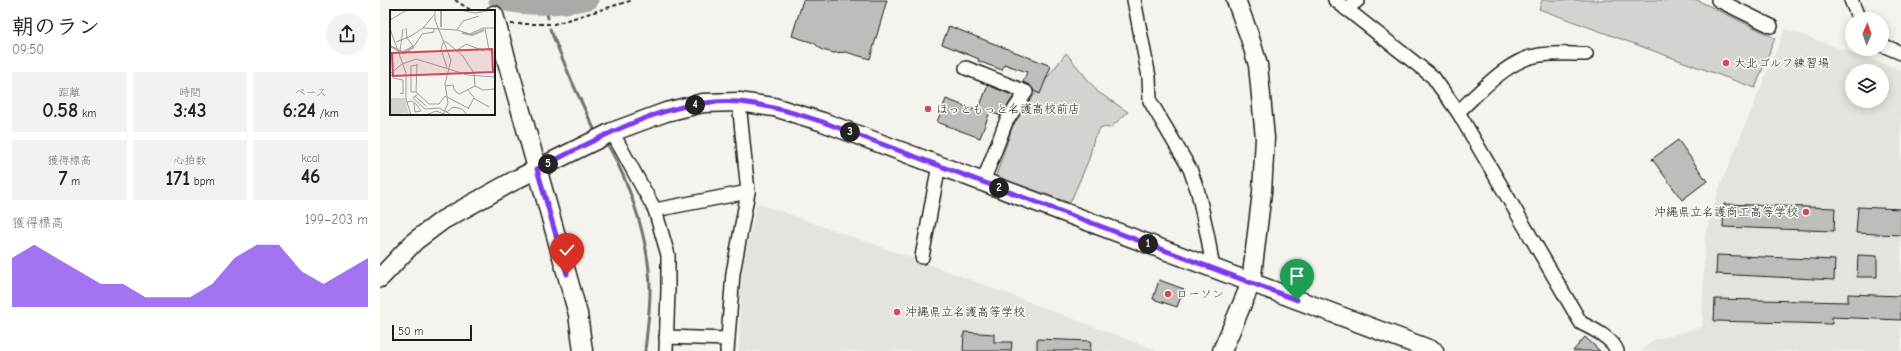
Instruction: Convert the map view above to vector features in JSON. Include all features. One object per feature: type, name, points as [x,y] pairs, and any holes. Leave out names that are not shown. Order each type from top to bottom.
[{"type":"street","points":[[490,0],[493,10]]},
{"type":"street","points":[[1134,0],[1149,77],[1150,101],[1190,169],[1200,199],[1213,269]]},
{"type":"street","points":[[1222,351],[1251,283],[1262,192],[1265,138],[1258,65],[1236,0]]},
{"type":"street","points":[[1335,0],[1434,77],[1458,112],[1581,323],[1598,332],[1616,347],[1617,351]]},
{"type":"street","points":[[1346,9],[1358,0]]},
{"type":"street","points":[[1718,0],[1772,26]]},
{"type":"street","points":[[1851,0],[1856,12]]},
{"type":"street","points":[[495,17],[578,314],[583,351]]},
{"type":"street","points":[[1889,47],[1901,53]]},
{"type":"street","points":[[1458,112],[1492,81],[1519,62],[1540,55],[1586,54]]},
{"type":"street","points":[[966,68],[1026,92],[1006,122],[983,182]]},
{"type":"street","points":[[380,278],[415,241],[443,220],[537,169],[612,132],[666,112],[703,103],[739,102],[774,107],[823,122],[1434,351]]},
{"type":"street","points":[[666,337],[727,345],[733,274],[748,192],[739,102]]},
{"type":"street","points":[[612,132],[655,210],[668,255],[666,351]]},
{"type":"street","points":[[922,257],[939,165]]},
{"type":"street","points":[[655,210],[748,192]]},
{"type":"path","points":[[456,0],[471,10]]},
{"type":"path","points":[[495,17],[554,24],[633,0]]},
{"type":"shaded area","name":"大北ゴルフ練習場","points":[[1542,0],[1697,0],[1775,38],[1755,88],[1539,9]]},
{"type":"shaded area","name":"沖縄県立名護商工高等学校","points":[[1785,29],[1845,50],[1845,56],[1861,56],[1884,64],[1845,64],[1845,108],[1889,108],[1889,66],[1901,70],[1901,351],[1641,351],[1654,340],[1702,327],[1705,236],[1719,189]]},
{"type":"shaded area","points":[[1066,53],[1098,92],[1128,112],[1110,128],[1101,127],[1094,138],[1089,159],[1070,203],[996,176],[1014,122]]},
{"type":"shaded area","name":"沖縄県立名護高等学校","points":[[757,203],[926,263],[1158,351],[739,351],[741,273]]},
{"type":"building","points":[[803,0],[887,0],[870,59],[846,52],[834,53],[822,50],[814,43],[792,36]]},
{"type":"building","points":[[949,26],[1051,66],[1040,94],[1023,82],[1027,72],[1004,64],[1002,70],[978,61],[979,59],[942,44]]},
{"type":"building","points":[[988,85],[1014,96],[1001,116],[990,112],[980,138],[937,122],[946,99],[978,111]]},
{"type":"building","points":[[1678,140],[1707,181],[1682,200],[1652,159]]},
{"type":"building","points":[[1724,204],[1835,208],[1834,231],[1723,227]]},
{"type":"building","points":[[1858,207],[1901,209],[1901,235],[1856,233]]},
{"type":"building","points":[[1717,255],[1835,260],[1834,280],[1716,274]]},
{"type":"building","points":[[1858,255],[1877,256],[1877,277],[1857,277]]},
{"type":"building","name":"ローソン","points":[[1159,280],[1184,289],[1177,307],[1153,299]]},
{"type":"building","points":[[1848,294],[1901,296],[1901,320],[1832,317],[1832,324],[1714,321],[1715,299],[1848,302]]},
{"type":"building","points":[[964,332],[994,334],[994,342],[1012,342],[1011,351],[963,351]]},
{"type":"building","points":[[1585,337],[1600,351],[1573,351]]},
{"type":"building","points":[[1037,339],[1091,341],[1090,351],[1037,351]]},
{"type":"waterway","points":[[498,0],[509,3],[531,5],[567,4],[589,0]]},
{"type":"waterway","points":[[545,5],[548,18]]},
{"type":"waterway","points":[[550,29],[594,129]]},
{"type":"waterway","points":[[607,143],[631,195],[647,253],[650,290],[645,351]]},
{"type":"place","name":"大北ゴルフ練習場","points":[[1726,63]]},
{"type":"place","name":"ほっともっと名護高校前店","points":[[928,109]]},
{"type":"place","name":"沖縄県立名護商工高等学校","points":[[1806,212]]},
{"type":"place","name":"ローソン","points":[[1168,294]]},
{"type":"place","name":"沖縄県立名護高等学校","points":[[897,312]]},
{"type":"route","points":[[567,274],[537,169],[612,132],[666,112],[703,103],[739,102],[774,107],[823,122],[1297,300]]}]
